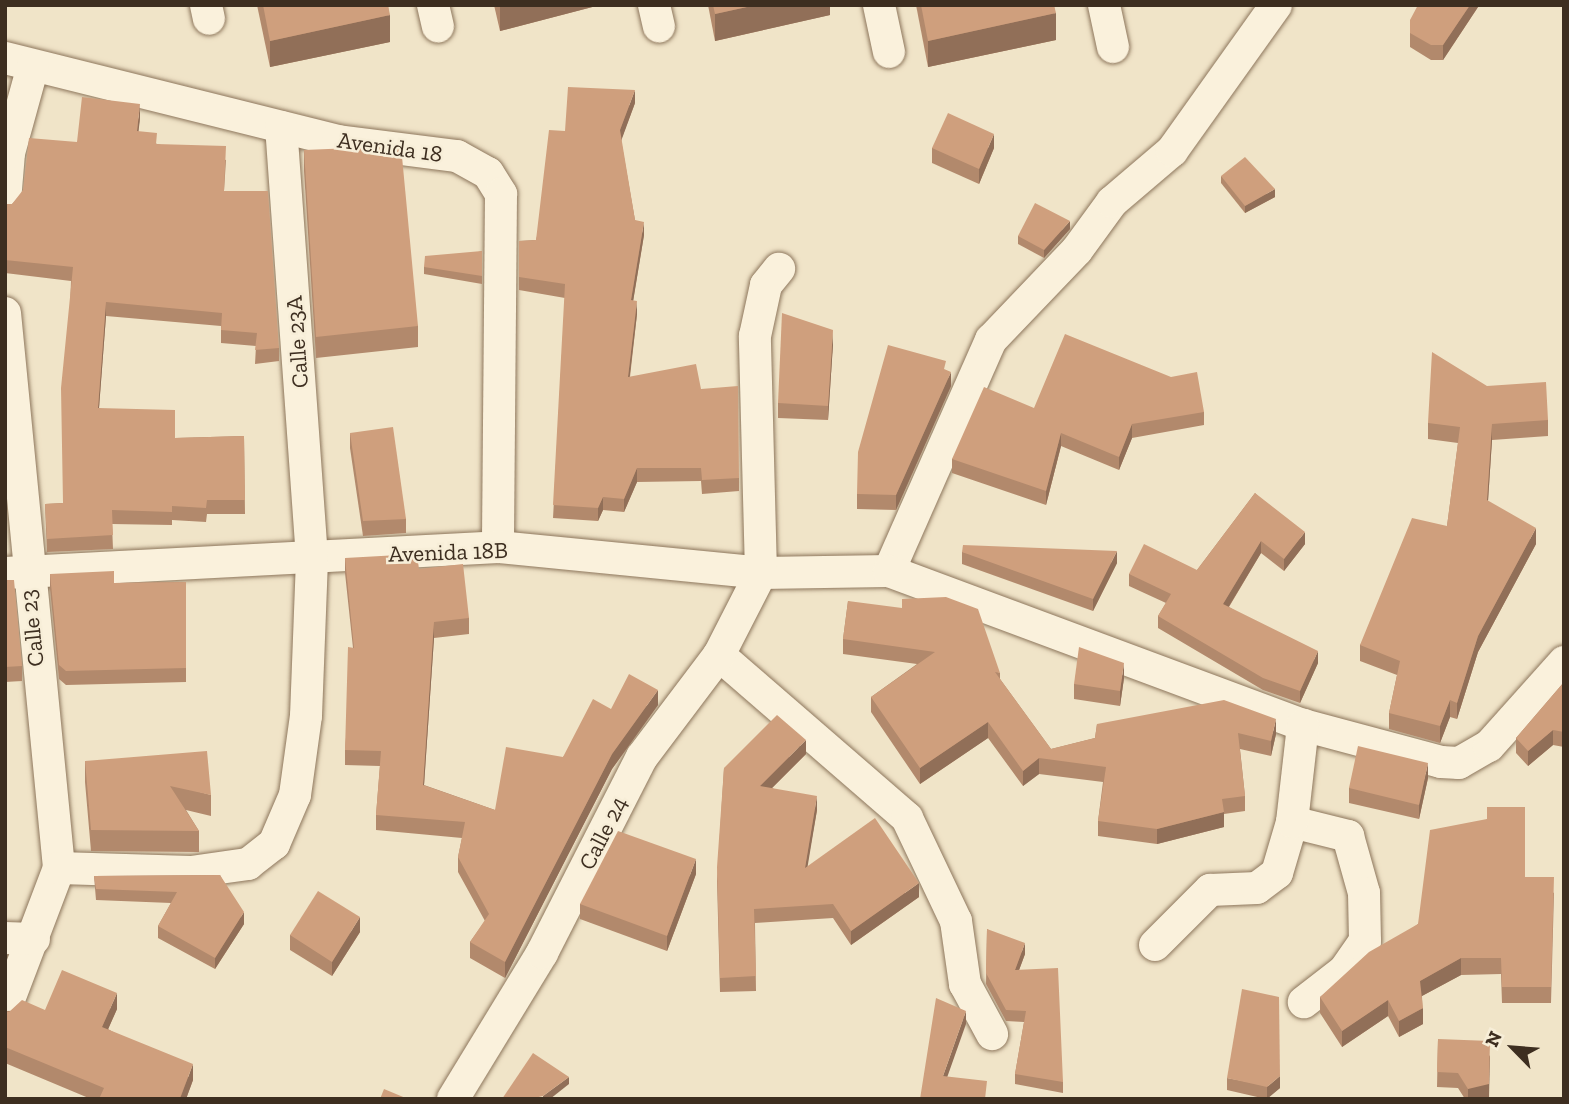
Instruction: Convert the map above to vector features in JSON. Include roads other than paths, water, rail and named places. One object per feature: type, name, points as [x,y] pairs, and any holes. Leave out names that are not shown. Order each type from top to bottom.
[{"type":"street","points":[[879,5],[889,52]]},
{"type":"street","points":[[1104,5],[1113,47]]},
{"type":"street","points":[[1276,5],[1172,151],[1112,202],[1077,250],[991,340],[889,571],[1303,725],[1381,750],[1459,763],[1489,746],[1564,662]]},
{"type":"street","points":[[5,201],[19,62]]},
{"type":"street","name":"Avenida 18","points":[[19,62],[281,127],[457,156],[488,173],[500,194],[498,547]]},
{"type":"street","name":"Calle 23A","points":[[281,127],[312,558]]},
{"type":"street","points":[[761,573],[755,336],[766,285],[779,269]]},
{"type":"street","name":"Calle 23","points":[[5,313],[16,573],[59,868],[20,938]]},
{"type":"street","name":"Avenida 18B","points":[[16,573],[498,547],[761,573],[889,571]]},
{"type":"street","points":[[59,868],[191,872],[248,864],[274,844],[295,795],[306,716],[312,558]]},
{"type":"street","name":"Calle 24","points":[[453,1099],[541,953],[642,757],[719,655],[761,573]]},
{"type":"street","points":[[719,655],[907,818],[956,921],[965,984],[992,1034]]},
{"type":"street","points":[[1154,945],[1210,890],[1257,888],[1277,873],[1292,822],[1303,725]]},
{"type":"street","points":[[1292,822],[1348,836],[1364,893],[1365,941],[1344,971],[1304,1002]]},
{"type":"street","points":[[5,1010],[20,938]]}]
